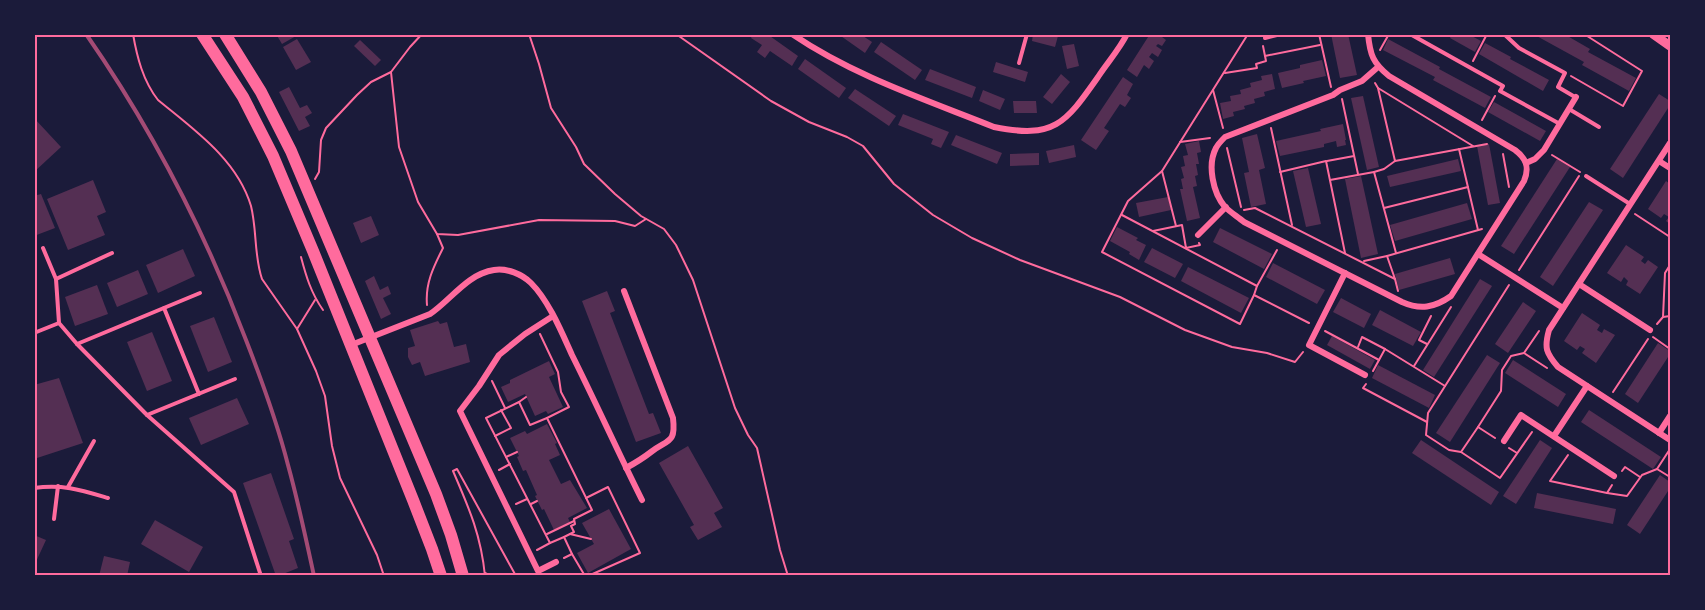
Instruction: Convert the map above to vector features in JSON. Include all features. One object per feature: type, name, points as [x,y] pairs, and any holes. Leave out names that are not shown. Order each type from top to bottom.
[{"type":"main road","points":[[202,34],[243,97],[273,156],[313,251],[441,576]]},
{"type":"main road","points":[[228,36],[278,124],[305,185],[436,494],[463,576]]},
{"type":"street","points":[[792,34],[861,75],[994,127],[1015,131],[1036,130],[1059,124],[1078,106],[1125,37],[1117,34]]},
{"type":"street","points":[[1368,34],[1370,51],[1374,60],[1378,67],[1389,76],[1501,141],[1522,156],[1526,163],[1527,173],[1524,181],[1451,296],[1430,307],[1413,307],[1244,222],[1226,207],[1215,189],[1211,164],[1215,149],[1225,137],[1333,95],[1362,81],[1378,67]]},
{"type":"street","points":[[1653,34],[1671,46]]},
{"type":"street","points":[[1526,163],[1535,159],[1544,150],[1576,97]]},
{"type":"street","points":[[1671,143],[1549,330],[1546,343],[1548,356],[1558,367],[1671,440]]},
{"type":"street","points":[[1659,161],[1671,168]]},
{"type":"street","points":[[1198,235],[1226,207]]},
{"type":"street","points":[[1478,254],[1563,308]]},
{"type":"street","points":[[350,345],[428,315],[473,278],[495,270],[508,270],[531,282],[553,316],[642,500]]},
{"type":"street","points":[[1345,273],[1309,345],[1368,376]]},
{"type":"street","points":[[1579,284],[1650,333]]},
{"type":"street","points":[[624,291],[673,418],[674,427],[668,442],[626,468]]},
{"type":"street","points":[[553,316],[499,355],[460,411],[539,573],[556,562]]},
{"type":"street","points":[[1554,436],[1587,386]]},
{"type":"street","points":[[1503,443],[1521,415],[1616,477]]},
{"type":"street","points":[[1659,433],[1671,416]]},
{"type":"lane","points":[[1019,63],[1027,34]]},
{"type":"lane","points":[[1263,39],[1281,34]]},
{"type":"lane","points":[[1410,34],[1503,86],[1500,91],[1560,124]]},
{"type":"lane","points":[[1504,34],[1519,48],[1565,73],[1558,87],[1576,97]]},
{"type":"lane","points":[[1569,109],[1599,126]]},
{"type":"lane","points":[[1586,176],[1629,207]]},
{"type":"lane","points":[[43,248],[56,279],[59,323],[147,415],[234,492],[260,575]]},
{"type":"lane","points":[[56,279],[112,253]]},
{"type":"lane","points":[[77,344],[200,293]]},
{"type":"lane","points":[[164,308],[199,394]]},
{"type":"lane","points":[[34,333],[59,323]]},
{"type":"lane","points":[[147,415],[235,379]]},
{"type":"lane","points":[[68,487],[94,441]]},
{"type":"lane","points":[[54,519],[58,486]]},
{"type":"lane","points":[[34,488],[68,487],[108,498]]},
{"type":"path","points":[[133,34],[143,74],[153,93],[223,156],[245,192],[251,206],[262,279],[297,329],[316,371],[325,396],[332,446],[340,478],[377,555],[384,576]]},
{"type":"path","points":[[305,185],[318,176],[321,140],[326,128],[371,82],[391,72],[422,34]]},
{"type":"path","points":[[529,34],[551,108],[584,164],[615,195],[646,219],[664,229],[676,245],[693,280],[735,408],[757,448],[788,576]]},
{"type":"path","points":[[675,34],[771,101],[809,122],[863,146],[894,184],[933,215],[972,238],[1020,260],[1120,297],[1185,330],[1232,346],[1267,353],[1295,362],[1309,345]]},
{"type":"path","points":[[1319,34],[1333,95]]},
{"type":"path","points":[[1374,60],[1389,34]]},
{"type":"path","points":[[1469,67],[1487,34]]},
{"type":"path","points":[[1565,73],[1623,106],[1642,70],[1584,34]]},
{"type":"path","points":[[1224,73],[1257,68],[1256,64],[1266,61],[1263,39]]},
{"type":"path","points":[[1265,56],[1320,45]]},
{"type":"path","points":[[391,72],[399,147],[418,202],[437,234],[442,248],[429,278],[426,297],[428,315]]},
{"type":"path","points":[[1371,74],[1378,88],[1395,161]]},
{"type":"path","points":[[1378,88],[1473,146]]},
{"type":"path","points":[[1213,89],[1241,211],[1256,208],[1395,279],[1387,256]]},
{"type":"path","points":[[1340,90],[1358,174]]},
{"type":"path","points":[[1477,128],[1497,91],[1500,91]]},
{"type":"path","points":[[1269,119],[1292,225]]},
{"type":"path","points":[[1180,142],[1225,137]]},
{"type":"path","points":[[1330,180],[1384,170],[1395,161],[1501,141],[1512,201]]},
{"type":"path","points":[[1459,149],[1478,230]]},
{"type":"path","points":[[1532,431],[1500,478],[1461,452],[1449,450],[1426,435],[1428,413],[1581,173],[1544,150]]},
{"type":"path","points":[[1280,172],[1354,156]]},
{"type":"path","points":[[1326,161],[1345,253]]},
{"type":"path","points":[[1573,168],[1576,163]]},
{"type":"path","points":[[1162,171],[1176,226]]},
{"type":"path","points":[[1374,172],[1396,253]]},
{"type":"path","points":[[1384,208],[1468,187]]},
{"type":"path","points":[[1629,207],[1671,237]]},
{"type":"path","points":[[1121,214],[1257,286]]},
{"type":"path","points":[[437,234],[458,235],[539,220],[615,221],[634,226],[646,219]]},
{"type":"path","points":[[1153,231],[1182,225],[1186,248]]},
{"type":"path","points":[[1361,262],[1497,225]]},
{"type":"path","points":[[1186,248],[1200,245],[1198,235]]},
{"type":"path","points":[[1254,295],[1282,241]]},
{"type":"path","points":[[1414,366],[1451,308],[1451,296]]},
{"type":"path","points":[[297,329],[315,300]]},
{"type":"path","points":[[1428,345],[1419,340],[1431,316],[1430,307]]},
{"type":"path","points":[[1662,317],[1671,316]]},
{"type":"path","points":[[519,402],[530,425],[569,407],[561,392],[558,372],[537,327]]},
{"type":"path","points":[[1461,452],[1501,391],[1502,370],[1511,356],[1524,353],[1541,328],[1549,330]]},
{"type":"path","points":[[1650,333],[1671,348]]},
{"type":"path","points":[[1357,347],[1362,337],[1446,386]]},
{"type":"path","points":[[1368,376],[1385,349]]},
{"type":"path","points":[[1524,353],[1549,370],[1558,367]]},
{"type":"path","points":[[488,372],[506,408]]},
{"type":"path","points":[[1366,383],[1363,388],[1427,422]]},
{"type":"path","points":[[526,397],[486,418],[550,543]]},
{"type":"path","points":[[495,436],[511,428],[501,410]]},
{"type":"path","points":[[546,535],[592,510],[547,418]]},
{"type":"path","points":[[1478,427],[1517,453]]},
{"type":"path","points":[[1568,454],[1550,481],[1627,496],[1640,477],[1657,469],[1671,449]]},
{"type":"path","points":[[506,457],[517,452]]},
{"type":"path","points":[[491,473],[510,464]]},
{"type":"path","points":[[1621,472],[1625,467],[1640,477]]},
{"type":"path","points":[[490,576],[485,574],[477,527],[453,471],[457,469],[516,576]]},
{"type":"path","points":[[1657,469],[1671,477]]},
{"type":"path","points":[[1607,493],[1616,477]]},
{"type":"path","points":[[564,537],[586,576],[640,553],[608,487],[586,498]]},
{"type":"path","points":[[508,508],[528,499]]},
{"type":"path","points":[[531,504],[537,501]]},
{"type":"path","points":[[530,554],[574,532],[571,526],[576,524],[574,521]]},
{"type":"path","points":[[570,534],[591,539]]},
{"type":"path","points":[[556,562],[572,554]]},
{"type":"building","points":[[276,34],[295,34],[296,36],[282,44]]},
{"type":"building","points":[[753,34],[767,34],[798,56],[792,66],[770,51],[765,58],[757,52],[762,45],[751,38]]},
{"type":"building","points":[[838,34],[860,34],[872,42],[865,53]]},
{"type":"building","points":[[1033,34],[1058,36],[1055,47],[1032,41]]},
{"type":"building","points":[[1150,34],[1164,34],[1162,37],[1166,40],[1162,46],[1158,44],[1156,46],[1162,50],[1158,57],[1152,53],[1149,57],[1154,61],[1149,69],[1144,65],[1137,77],[1127,70]]},
{"type":"building","points":[[1331,34],[1348,34],[1357,75],[1340,78]]},
{"type":"building","points":[[1452,34],[1468,34],[1481,41],[1475,52],[1450,38]]},
{"type":"building","points":[[1533,34],[1564,34],[1590,49],[1588,52],[1636,78],[1629,91],[1582,65],[1584,62]]},
{"type":"building","points":[[297,39],[311,62],[296,70],[283,47]]},
{"type":"building","points":[[1388,39],[1491,97],[1485,108],[1433,80],[1435,77],[1383,50]]},
{"type":"building","points":[[360,40],[381,60],[375,66],[354,46]]},
{"type":"building","points":[[881,42],[922,70],[915,80],[874,52]]},
{"type":"building","points":[[1485,43],[1549,80],[1543,91],[1479,54]]},
{"type":"building","points":[[1074,44],[1079,66],[1067,69],[1062,46]]},
{"type":"building","points":[[805,59],[846,88],[839,98],[798,69]]},
{"type":"building","points":[[1322,60],[1326,76],[1282,88],[1278,73]]},
{"type":"building","points":[[996,62],[1028,72],[1025,82],[993,72]]},
{"type":"building","points":[[930,69],[976,87],[972,98],[925,80]]},
{"type":"building","points":[[1061,74],[1070,82],[1052,104],[1043,97]]},
{"type":"building","points":[[1272,74],[1275,89],[1264,92],[1265,96],[1254,99],[1255,103],[1244,106],[1245,109],[1233,112],[1234,116],[1223,119],[1220,103],[1231,101],[1230,96],[1241,94],[1240,90],[1251,87],[1250,83],[1262,80],[1261,76]]},
{"type":"building","points":[[1123,77],[1133,84],[1127,95],[1131,98],[1125,107],[1120,104],[1104,128],[1109,131],[1096,150],[1081,140]]},
{"type":"building","points":[[289,87],[300,108],[307,105],[312,113],[305,117],[310,126],[299,131],[279,92]]},
{"type":"building","points":[[855,89],[896,116],[889,126],[848,98]]},
{"type":"building","points":[[983,90],[1005,99],[1000,110],[979,101]]},
{"type":"building","points":[[1659,94],[1670,101],[1670,105],[1623,178],[1610,169]]},
{"type":"building","points":[[1363,96],[1379,167],[1367,170],[1351,98]]},
{"type":"building","points":[[1013,101],[1036,101],[1037,113],[1014,113]]},
{"type":"building","points":[[1494,102],[1546,131],[1540,141],[1488,112]]},
{"type":"building","points":[[903,114],[949,132],[941,148],[931,144],[933,139],[898,125]]},
{"type":"building","points":[[34,118],[61,147],[34,172]]},
{"type":"building","points":[[1343,124],[1346,145],[1337,147],[1336,141],[1324,144],[1324,147],[1280,156],[1276,141]]},
{"type":"building","points":[[1257,134],[1265,168],[1259,170],[1266,204],[1251,207],[1244,173],[1249,172],[1242,138]]},
{"type":"building","points":[[956,135],[1002,153],[997,164],[951,145]]},
{"type":"building","points":[[1199,141],[1201,152],[1197,153],[1199,164],[1196,164],[1198,175],[1195,176],[1197,186],[1193,187],[1200,218],[1187,221],[1180,189],[1183,189],[1181,179],[1184,178],[1181,167],[1185,166],[1183,156],[1188,155],[1185,144]]},
{"type":"building","points":[[1489,144],[1500,203],[1488,205],[1477,146]]},
{"type":"building","points":[[1074,145],[1076,157],[1049,163],[1046,151]]},
{"type":"building","points":[[1039,153],[1039,165],[1010,166],[1010,154]]},
{"type":"building","points":[[1458,159],[1461,171],[1390,187],[1387,176]]},
{"type":"building","points":[[1557,159],[1570,167],[1514,254],[1501,246]]},
{"type":"building","points":[[1308,168],[1321,224],[1306,227],[1293,171]]},
{"type":"building","points":[[1361,176],[1378,254],[1361,258],[1345,179]]},
{"type":"building","points":[[93,180],[106,212],[97,216],[105,235],[68,250],[47,199]]},
{"type":"building","points":[[1666,181],[1670,184],[1670,224],[1666,221],[1669,217],[1664,214],[1661,218],[1648,209]]},
{"type":"building","points":[[41,194],[55,228],[34,236],[34,196]]},
{"type":"building","points":[[1168,197],[1171,210],[1139,217],[1136,203]]},
{"type":"building","points":[[1589,202],[1603,210],[1553,286],[1540,277]]},
{"type":"building","points":[[1467,203],[1472,219],[1395,241],[1390,225]]},
{"type":"building","points":[[371,216],[379,235],[361,243],[353,223]]},
{"type":"building","points":[[1117,227],[1146,245],[1139,260],[1110,241]]},
{"type":"building","points":[[1220,228],[1272,254],[1264,269],[1213,242]]},
{"type":"building","points":[[1626,245],[1644,257],[1641,261],[1645,264],[1648,260],[1658,267],[1640,294],[1626,285],[1628,281],[1624,277],[1621,282],[1607,273]]},
{"type":"building","points":[[1152,248],[1183,264],[1175,278],[1144,262]]},
{"type":"building","points":[[183,249],[195,276],[158,293],[146,265]]},
{"type":"building","points":[[1450,258],[1455,274],[1399,290],[1395,274]]},
{"type":"building","points":[[1273,263],[1325,290],[1317,304],[1266,277]]},
{"type":"building","points":[[1188,267],[1249,298],[1241,313],[1181,281]]},
{"type":"building","points":[[138,270],[148,294],[117,307],[107,283]]},
{"type":"building","points":[[374,276],[380,290],[388,286],[391,294],[383,298],[391,314],[381,319],[365,281]]},
{"type":"building","points":[[1480,279],[1492,286],[1434,377],[1423,370]]},
{"type":"building","points":[[97,285],[108,314],[75,326],[65,297]]},
{"type":"building","points":[[607,291],[615,311],[610,313],[649,414],[653,413],[661,433],[636,442],[582,301]]},
{"type":"building","points":[[1341,298],[1371,314],[1364,328],[1333,312]]},
{"type":"building","points":[[1523,302],[1536,311],[1508,353],[1495,344]]},
{"type":"building","points":[[1380,310],[1421,332],[1413,346],[1372,325]]},
{"type":"building","points":[[1582,313],[1600,325],[1597,330],[1602,333],[1604,329],[1615,335],[1596,363],[1582,353],[1585,349],[1580,346],[1577,350],[1564,341]]},
{"type":"building","points":[[214,317],[232,362],[208,372],[190,326]]},
{"type":"building","points":[[438,321],[440,324],[447,322],[454,347],[466,344],[470,362],[425,376],[420,362],[412,365],[408,357],[408,348],[415,346],[410,330]]},
{"type":"building","points":[[152,332],[172,381],[147,391],[127,342]]},
{"type":"building","points":[[1332,336],[1375,360],[1370,369],[1327,345]]},
{"type":"building","points":[[1658,343],[1670,351],[1670,354],[1638,403],[1625,394]]},
{"type":"building","points":[[1487,355],[1500,363],[1450,442],[1436,433]]},
{"type":"building","points":[[1513,360],[1566,394],[1558,407],[1505,373]]},
{"type":"building","points":[[549,361],[555,374],[549,377],[563,407],[548,414],[546,411],[535,416],[525,394],[508,402],[501,387],[510,383],[510,380]]},
{"type":"building","points":[[1378,365],[1435,395],[1429,408],[1372,378]]},
{"type":"building","points":[[59,378],[83,443],[34,459],[34,385]]},
{"type":"building","points":[[237,398],[249,424],[201,445],[189,418]]},
{"type":"building","points":[[1589,410],[1661,457],[1653,469],[1581,422]]},
{"type":"building","points":[[547,424],[557,443],[555,444],[560,455],[549,460],[561,484],[570,480],[587,508],[568,518],[570,522],[554,530],[535,496],[537,495],[526,470],[523,471],[510,438],[525,431],[527,434]]},
{"type":"building","points":[[1421,440],[1499,492],[1491,505],[1412,453]]},
{"type":"building","points":[[1540,440],[1552,448],[1516,504],[1503,496]]},
{"type":"building","points":[[688,446],[723,508],[714,513],[722,527],[698,540],[690,527],[694,525],[659,463]]},
{"type":"building","points":[[271,473],[294,539],[289,541],[298,568],[278,576],[276,576],[243,483]]},
{"type":"building","points":[[1660,475],[1670,482],[1670,488],[1640,534],[1627,525]]},
{"type":"building","points":[[1537,493],[1616,509],[1613,524],[1534,508]]},
{"type":"building","points":[[609,509],[631,549],[588,573],[577,553],[594,544],[582,523]]},
{"type":"building","points":[[155,520],[203,547],[189,572],[141,544]]},
{"type":"building","points":[[34,535],[46,540],[34,566]]},
{"type":"building","points":[[104,556],[130,562],[127,576],[99,576]]},
{"type":"railway","points":[[86,34],[155,144],[195,221],[230,300],[279,433],[314,576]]}]
